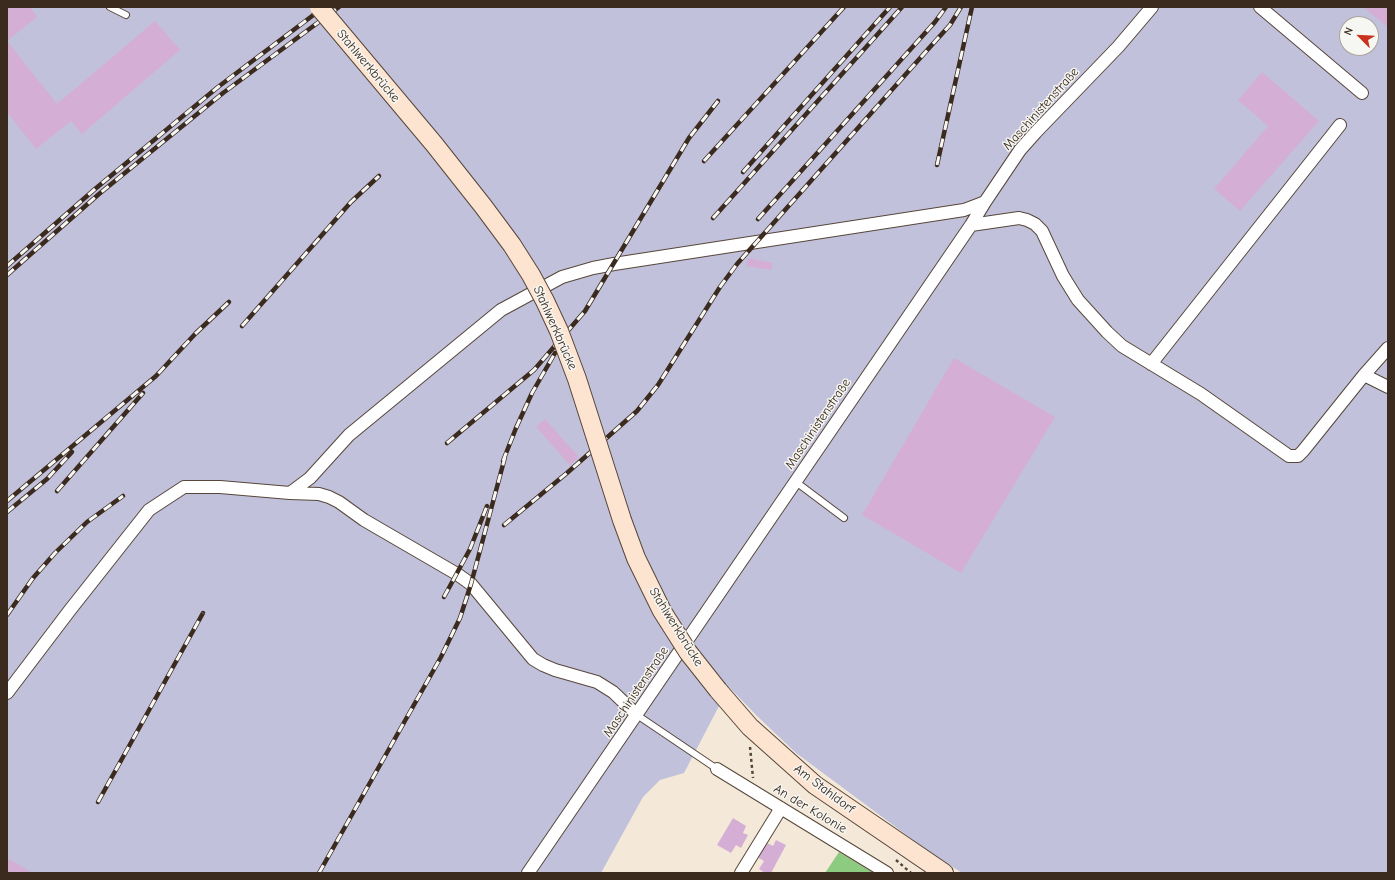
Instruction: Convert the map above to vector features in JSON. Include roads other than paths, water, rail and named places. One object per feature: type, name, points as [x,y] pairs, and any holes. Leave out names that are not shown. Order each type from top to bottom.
[{"type":"main road","name":"Stahlwerkbrücke","points":[[319,7],[429,138],[483,206],[512,245],[531,275],[559,331],[636,558],[662,611],[688,652],[718,690]]},
{"type":"main road","name":"Am Stahldorf","points":[[718,690],[750,727],[815,785],[944,873]]},
{"type":"street","name":"Maschinistenstraße","points":[[528,873],[971,225],[1020,150],[1118,46],[1152,7]]},
{"type":"street","points":[[1260,7],[1362,93]]},
{"type":"street","points":[[1151,364],[1340,126]]},
{"type":"street","points":[[290,493],[310,478],[349,435],[501,310],[562,278],[593,268],[614,264],[964,210],[986,202]]},
{"type":"street","points":[[971,225],[1019,218],[1035,224],[1042,231],[1063,276],[1078,300],[1106,332],[1122,346],[1200,394],[1289,456],[1298,456],[1303,451],[1364,375],[1388,348]]},
{"type":"street","points":[[1364,375],[1388,387]]},
{"type":"street","points":[[7,693],[70,610],[150,510],[184,487],[220,486],[290,493],[319,494],[339,502],[368,523],[457,574],[471,584],[533,659],[555,670],[597,682],[613,692],[637,715]]},
{"type":"street","name":"An der Kolonie","points":[[718,769],[887,873]]},
{"type":"street","points":[[741,873],[781,808]]},
{"type":"lane","points":[[110,7],[126,15]]},
{"type":"lane","points":[[796,482],[844,518]]},
{"type":"lane","points":[[637,715],[718,769]]},
{"type":"railway","points":[[7,266],[95,189],[218,87],[324,7]]},
{"type":"railway","points":[[7,275],[99,194],[223,93],[339,7]]},
{"type":"railway","points":[[704,161],[844,7]]},
{"type":"railway","points":[[743,172],[890,7]]},
{"type":"railway","points":[[713,218],[902,7]]},
{"type":"railway","points":[[758,219],[935,22],[946,7]]},
{"type":"railway","points":[[504,525],[567,473],[637,411],[658,385],[720,287],[737,264],[950,25],[961,7]]},
{"type":"railway","points":[[937,165],[972,7]]},
{"type":"railway","points":[[447,443],[534,370],[585,311],[689,138],[718,101]]},
{"type":"railway","points":[[242,326],[351,202],[379,176]]},
{"type":"railway","points":[[7,501],[156,376],[196,333],[229,302]]},
{"type":"railway","points":[[503,461],[532,393],[555,353]]},
{"type":"railway","points":[[57,491],[143,393]]},
{"type":"railway","points":[[7,512],[47,479],[72,452]]},
{"type":"railway","points":[[319,873],[441,657],[460,618],[471,584],[505,457]]},
{"type":"railway","points":[[7,615],[33,578],[55,553],[87,522],[123,496]]},
{"type":"railway","points":[[444,597],[470,549],[487,506]]},
{"type":"railway","points":[[98,802],[203,613]]}]
